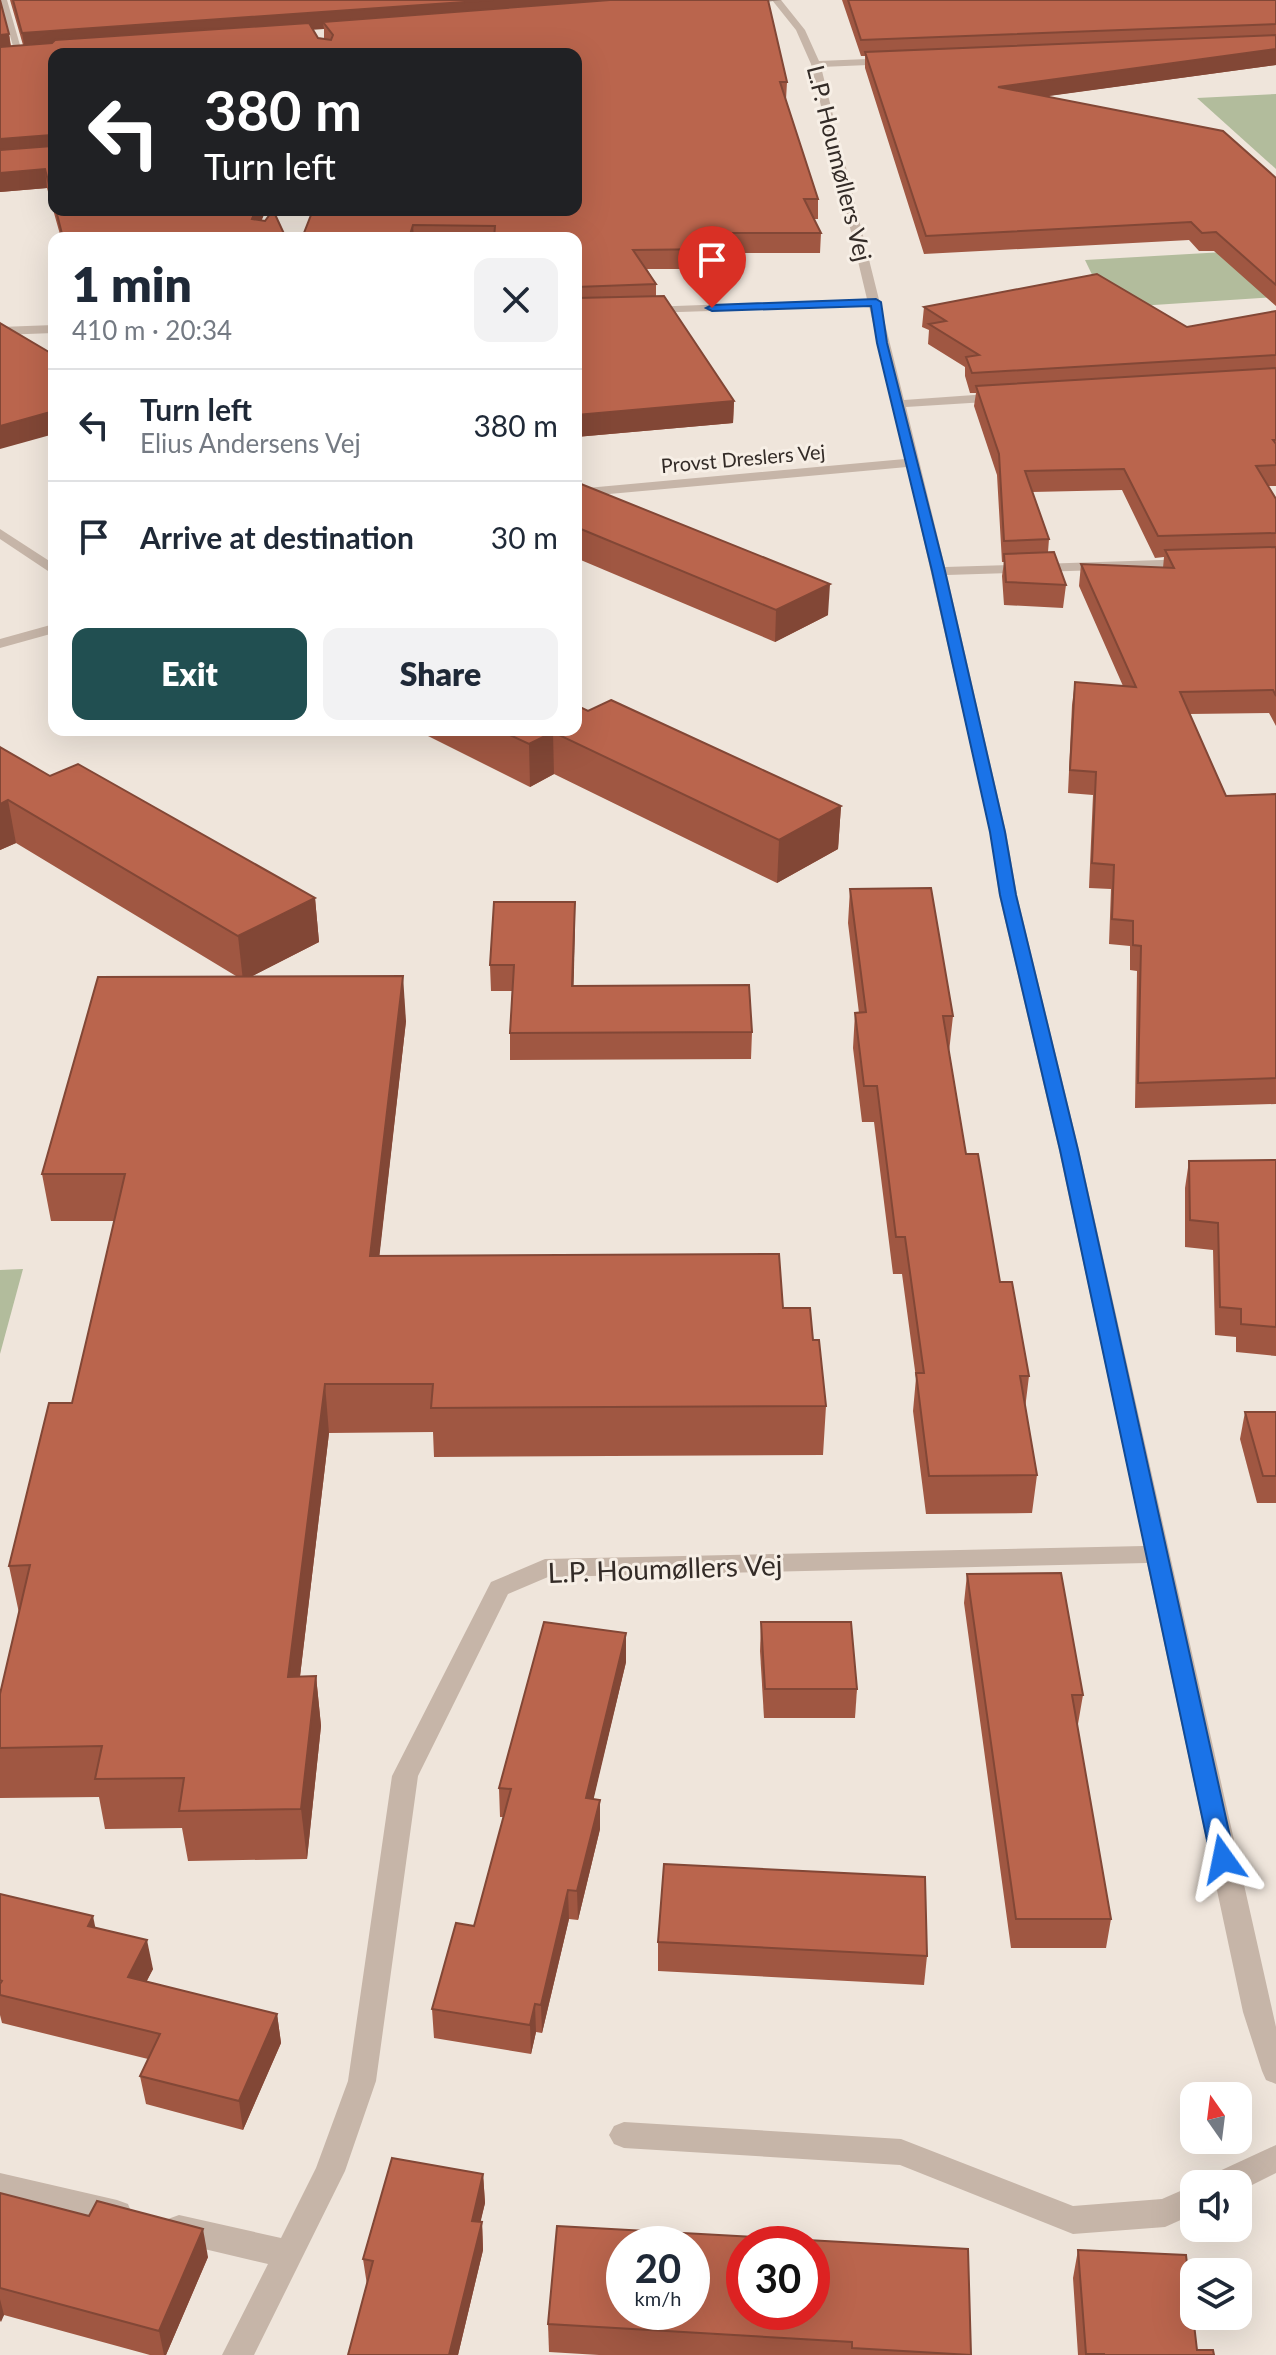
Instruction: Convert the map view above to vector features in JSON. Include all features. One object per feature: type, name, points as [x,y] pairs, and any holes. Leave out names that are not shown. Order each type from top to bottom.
[{"type":"main road","points":[[737,3],[777,0]]},
{"type":"street","points":[[3,0],[21,57]]},
{"type":"street","name":"L.P. Houmøllers Vej","points":[[777,0],[794,17],[816,64],[876,302],[882,343],[914,462],[998,832],[1008,895],[1069,1150],[1257,2012],[1276,2071]]},
{"type":"street","points":[[816,64],[909,60]]},
{"type":"street","points":[[638,311],[876,302]]},
{"type":"street","points":[[0,331],[48,329]]},
{"type":"street","points":[[898,404],[1024,396]]},
{"type":"street","name":"Provst Dreslers Vej","points":[[582,492],[914,462]]},
{"type":"street","points":[[0,533],[48,567]]},
{"type":"street","points":[[939,571],[1199,563]]},
{"type":"street","points":[[0,644],[48,630]]},
{"type":"street","name":"L.P. Houmøllers Vej","points":[[238,2355],[330,2171],[362,2081],[405,1776],[499,1588],[545,1568],[1156,1554]]},
{"type":"street","points":[[624,2135],[901,2152],[1073,2220],[1165,2213],[1180,2206]]},
{"type":"street","points":[[1252,2170],[1276,2158]]},
{"type":"street","points":[[0,2187],[288,2254]]},
{"type":"green space","points":[[1276,94],[1276,169],[1197,98]]},
{"type":"green space","points":[[1276,249],[1276,297],[1108,308],[1085,260]]},
{"type":"green space","points":[[23,1269],[0,1354],[0,1270]]},
{"type":"building","points":[[0,0],[9,34],[0,35]]},
{"type":"building","points":[[13,0],[493,0],[22,33]]},
{"type":"building","points":[[610,0],[768,0],[787,82],[780,82],[818,199],[804,199],[821,233],[727,233],[728,239],[717,239],[718,249],[633,250],[656,284],[582,287],[582,232],[494,232],[495,226],[413,225],[411,232],[304,232],[311,216],[582,216],[582,48],[48,48],[48,135],[0,139],[0,47],[52,43],[55,40],[309,23],[318,38],[331,40],[333,35],[323,22]]},
{"type":"building","points":[[848,0],[1276,0],[1276,24],[861,40]]},
{"type":"building","points":[[1276,35],[1276,49],[998,87],[1223,131],[1276,178],[1276,285],[1216,232],[1202,233],[1191,222],[926,236],[865,52]]},
{"type":"building","points":[[48,146],[48,181],[45,169],[0,173],[0,150]]},
{"type":"building","points":[[58,216],[253,216],[252,219],[265,221],[269,216],[276,216],[283,232],[62,232]]},
{"type":"building","points":[[1097,274],[1187,327],[1276,311],[1276,355],[972,373],[966,357],[979,355],[929,324],[946,321],[924,307]]},
{"type":"building","points":[[664,296],[734,401],[582,414],[582,298]]},
{"type":"building","points":[[0,323],[48,351],[48,413],[0,426]]},
{"type":"building","points":[[1276,368],[1276,440],[1273,440],[1276,444],[1276,465],[1256,466],[1276,499],[1276,533],[1158,536],[1124,469],[1025,471],[1049,539],[1004,541],[999,454],[976,386]]},
{"type":"building","points":[[582,484],[830,584],[776,610],[582,529]]},
{"type":"building","points":[[1276,547],[1276,696],[1273,690],[1180,692],[1226,796],[1276,794],[1276,1078],[1138,1083],[1141,946],[1133,945],[1133,921],[1112,919],[1114,865],[1092,863],[1096,772],[1070,770],[1075,682],[1136,687],[1081,564],[1174,568],[1165,550]]},
{"type":"building","points":[[1054,552],[1066,585],[1006,582],[1004,554]]},
{"type":"building","points":[[611,700],[841,806],[779,840],[561,736],[582,736],[582,708],[588,711]]},
{"type":"building","points":[[512,736],[545,736],[529,744]]},
{"type":"building","points":[[0,747],[50,776],[78,764],[315,898],[238,936],[8,800],[0,804]]},
{"type":"building","points":[[931,888],[953,1016],[943,1016],[966,1154],[978,1154],[1000,1282],[1012,1282],[1029,1376],[1020,1376],[1037,1475],[929,1476],[916,1373],[924,1373],[905,1237],[896,1237],[877,1086],[864,1086],[855,1013],[866,1012],[850,889]]},
{"type":"building","points":[[494,902],[575,902],[572,986],[749,985],[752,1032],[510,1033],[514,965],[490,965]]},
{"type":"building","points":[[403,976],[370,1256],[779,1254],[783,1308],[810,1308],[813,1340],[819,1340],[826,1406],[431,1408],[433,1384],[325,1384],[288,1677],[316,1676],[301,1809],[179,1811],[184,1778],[95,1779],[102,1746],[0,1748],[0,1694],[30,1565],[9,1566],[49,1403],[72,1403],[125,1174],[42,1174],[98,977]]},
{"type":"building","points":[[1276,1160],[1276,1327],[1241,1324],[1241,1309],[1220,1307],[1218,1223],[1190,1220],[1189,1161]]},
{"type":"building","points":[[1245,1412],[1276,1412],[1276,1476],[1263,1476]]},
{"type":"building","points":[[1061,1573],[1083,1695],[1072,1695],[1111,1919],[1016,1919],[967,1574]]},
{"type":"building","points":[[544,1622],[626,1633],[586,1798],[600,1800],[577,1891],[568,1890],[541,2005],[535,2004],[530,2025],[432,2009],[456,1923],[474,1926],[511,1789],[499,1788]]},
{"type":"building","points":[[761,1622],[851,1622],[857,1689],[765,1689]]},
{"type":"building","points":[[664,1864],[925,1877],[927,1956],[658,1942]]},
{"type":"building","points":[[0,1894],[93,1916],[88,1926],[147,1940],[128,1977],[277,2014],[239,2101],[140,2076],[160,2034],[0,1995]]},
{"type":"building","points":[[392,2158],[483,2174],[472,2221],[482,2222],[449,2355],[348,2355],[373,2261],[363,2259]]},
{"type":"building","points":[[0,2193],[89,2216],[97,2201],[203,2229],[159,2331],[0,2288]]},
{"type":"building","points":[[557,2226],[606,2229],[606,2327],[548,2324]]},
{"type":"building","points":[[710,2235],[726,2235],[726,2330],[830,2330],[830,2241],[968,2249],[971,2355],[852,2348],[852,2342],[649,2330],[710,2330]]},
{"type":"building","points":[[1078,2250],[1186,2255],[1186,2258],[1180,2258],[1180,2330],[1195,2330],[1197,2350],[1213,2350],[1214,2355],[1086,2354]]},
{"type":"route","points":[[712,308],[876,302],[882,343],[914,462],[998,832],[1008,895],[1069,1150],[1223,1859]]}]
